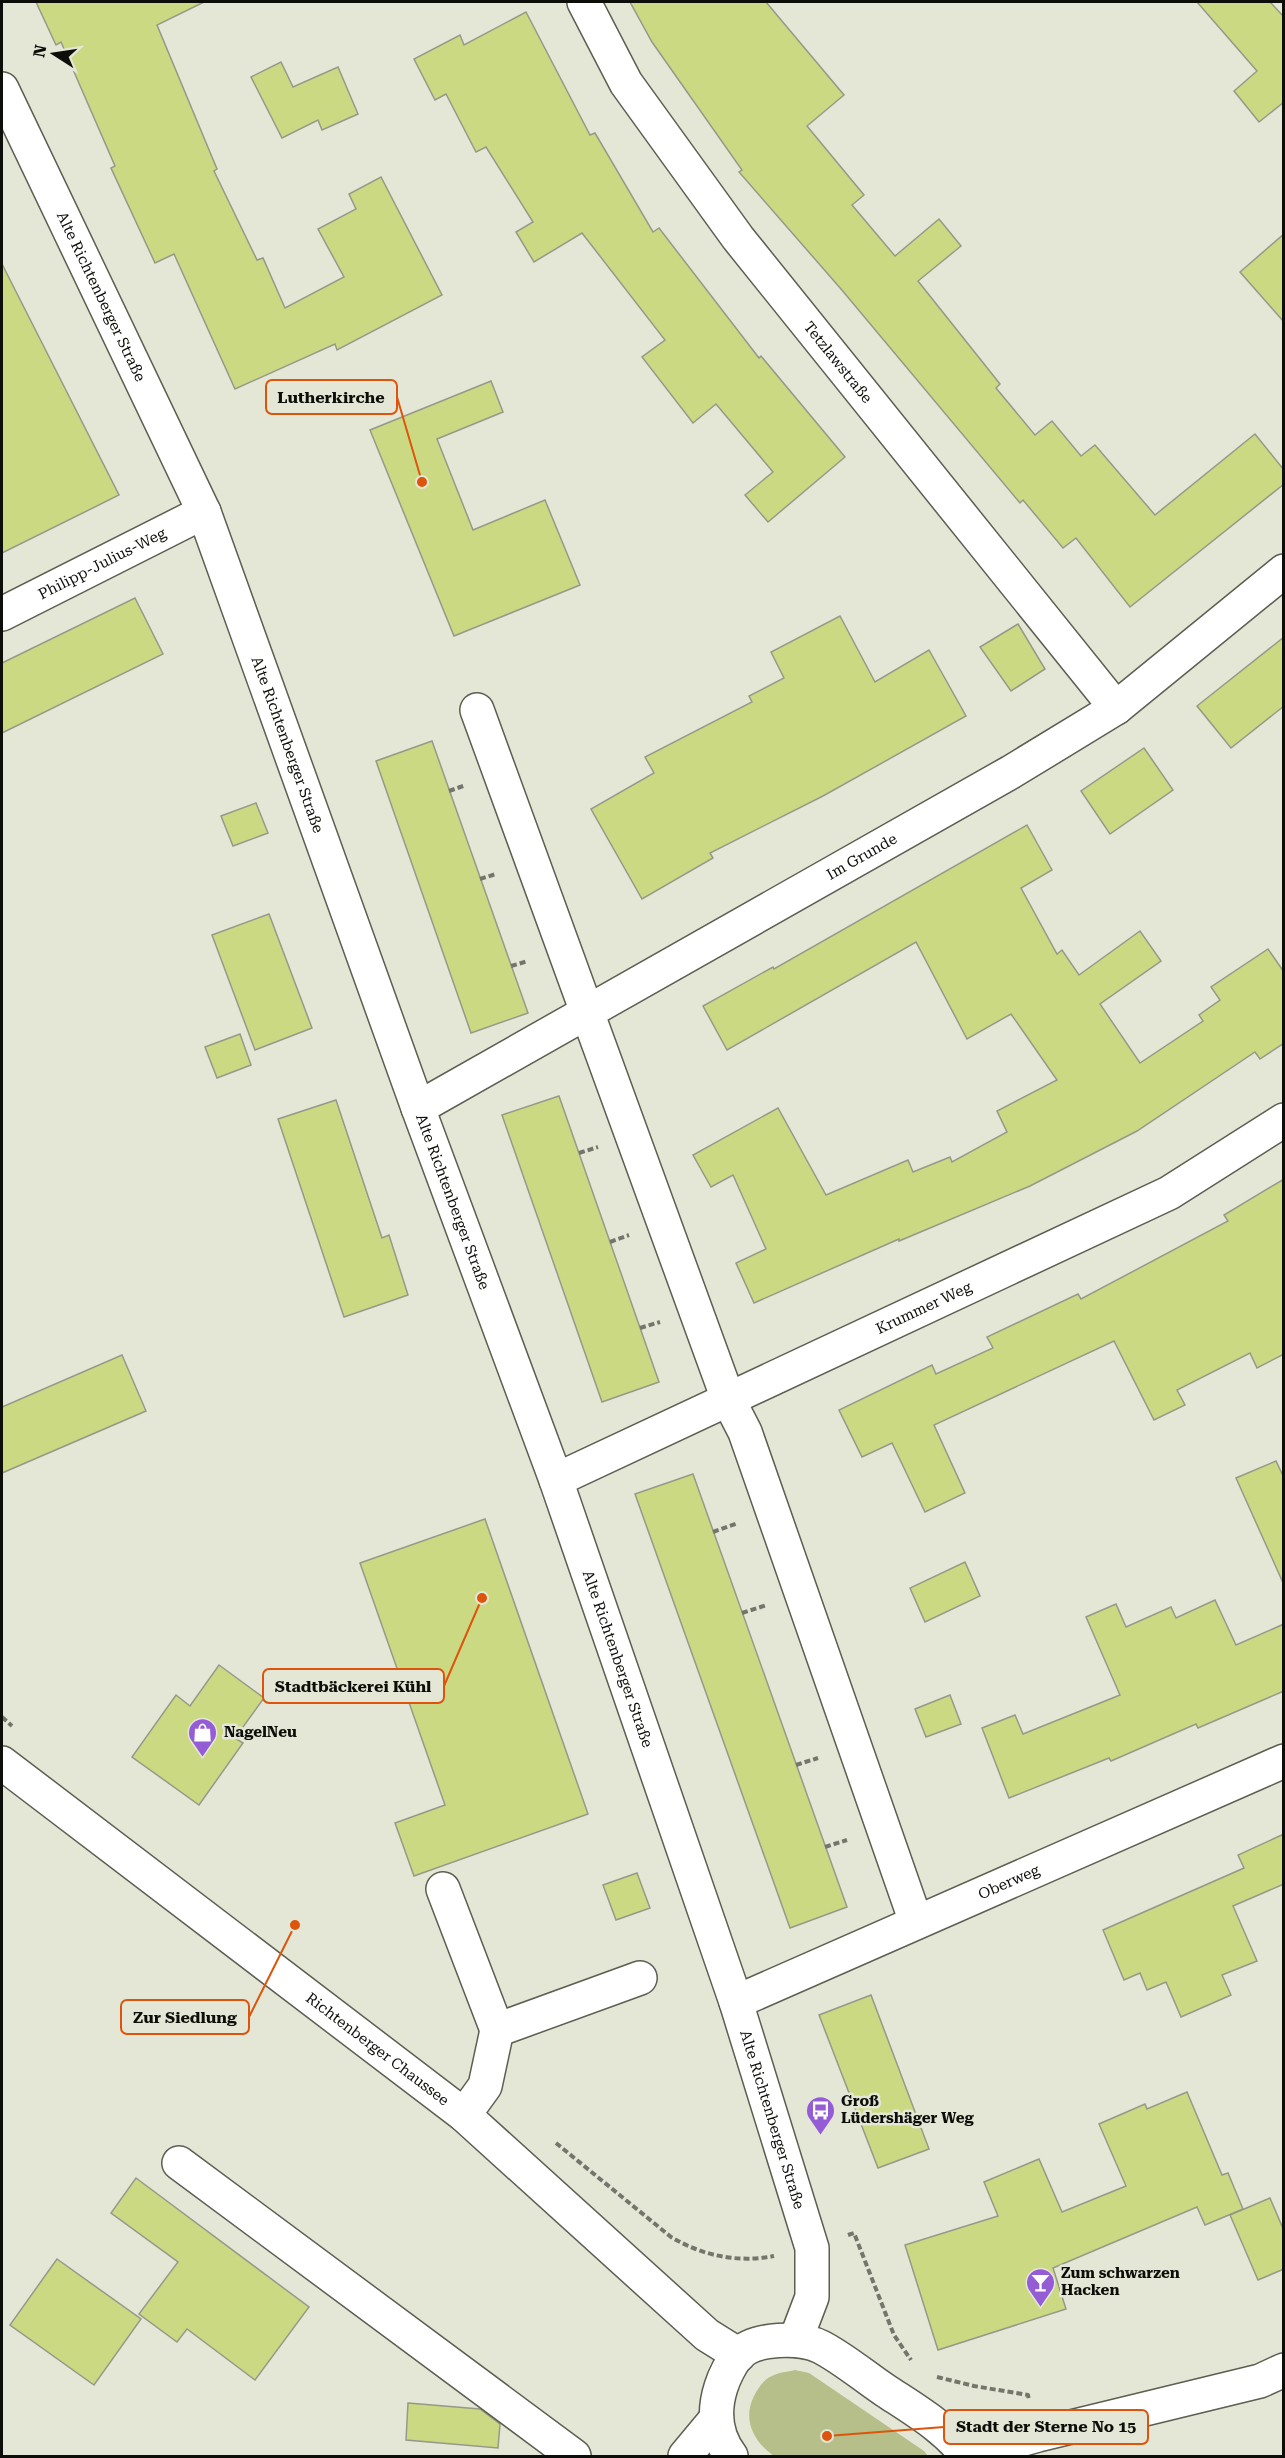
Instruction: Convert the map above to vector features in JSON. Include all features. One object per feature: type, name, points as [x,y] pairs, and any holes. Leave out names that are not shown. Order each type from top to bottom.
[{"type":"street","name":"Tetzlawstraße","points":[[584,2],[626,83],[738,238],[1116,708]]},
{"type":"street","name":"Alte Richtenberger Straße","points":[[2,89],[204,512],[418,1108],[556,1480],[736,2002],[812,2248],[812,2297],[796,2340]]},
{"type":"street","name":"Philipp-Julius-Weg","points":[[2,614],[204,512]]},
{"type":"street","name":"Im Grunde","points":[[418,1108],[1011,772],[1116,708],[1284,571]]},
{"type":"street","points":[[477,710],[728,1399],[745,1432],[916,1922]]},
{"type":"street","name":"Krummer Weg","points":[[556,1480],[1169,1193],[1284,1120]]},
{"type":"street","name":"Oberweg","points":[[736,2002],[1284,1761]]},
{"type":"street","name":"Richtenberger Chaussee","points":[[2,1763],[464,2115],[707,2335],[739,2355]]},
{"type":"street","points":[[443,1889],[497,2030],[485,2086],[464,2115]]},
{"type":"street","points":[[497,2030],[639,1978]]},
{"type":"street","points":[[179,2163],[574,2457]]},
{"type":"street","points":[[731,2457],[724,2447],[715,2420],[717,2400],[723,2381],[739,2355],[755,2344],[796,2340],[820,2347],[943,2429],[967,2456],[1038,2434],[1260,2381],[1284,2370]]},
{"type":"street","points":[[685,2457],[715,2420]]},
{"type":"path","points":[[2,1717],[20,1732]]},
{"type":"path","points":[[550,2139],[671,2237],[691,2249],[734,2259],[765,2258],[812,2248],[854,2233],[894,2335],[911,2360],[920,2366]]},
{"type":"path","points":[[929,2371],[938,2377],[974,2386],[1028,2395],[1038,2434]]},
{"type":"green space","points":[[795,2370],[809,2373],[924,2451],[928,2456],[774,2456],[761,2444],[752,2430],[749,2414],[751,2405],[757,2390],[766,2379]]},
{"type":"building","points":[[36,2],[204,2],[157,25],[217,169],[214,171],[257,260],[263,258],[285,308],[344,277],[318,229],[356,209],[349,194],[381,177],[442,295],[337,350],[335,344],[235,389],[174,254],[155,263],[111,168],[115,166],[61,42],[56,45]]},
{"type":"building","points":[[630,2],[766,2],[844,95],[807,126],[864,195],[852,205],[895,256],[939,219],[961,246],[918,281],[1000,384],[996,388],[1035,435],[1052,421],[1081,456],[1095,445],[1155,515],[1255,434],[1284,470],[1284,484],[1130,607],[1076,538],[1063,548],[1023,500],[1020,503],[841,289],[739,172],[742,170],[652,42]]},
{"type":"building","points":[[1197,2],[1270,2],[1284,17],[1284,102],[1259,122],[1234,91],[1257,71]]},
{"type":"building","points":[[526,12],[590,135],[595,133],[653,232],[659,228],[759,358],[761,356],[845,457],[768,522],[745,495],[773,472],[716,404],[693,423],[642,357],[665,340],[582,233],[534,262],[516,232],[533,222],[486,147],[476,152],[446,94],[435,100],[414,59],[460,35],[464,45]]},
{"type":"building","points":[[281,62],[293,87],[338,67],[358,114],[322,130],[318,120],[282,138],[251,77]]},
{"type":"building","points":[[1284,234],[1284,322],[1240,272]]},
{"type":"building","points":[[2,264],[119,495],[2,553]]},
{"type":"building","points":[[491,381],[503,412],[437,439],[473,530],[545,500],[580,585],[454,636],[370,430]]},
{"type":"building","points":[[135,598],[163,654],[2,733],[2,663]]},
{"type":"building","points":[[840,616],[875,682],[929,650],[966,716],[823,796],[710,853],[713,858],[642,899],[591,809],[654,773],[645,757],[752,702],[749,696],[784,678],[771,652]]},
{"type":"building","points":[[1018,624],[1045,669],[1011,691],[980,647]]},
{"type":"building","points":[[1284,637],[1284,706],[1231,748],[1197,706]]},
{"type":"building","points":[[432,741],[528,1013],[471,1033],[376,761]]},
{"type":"building","points":[[1144,748],[1173,790],[1110,834],[1081,791]]},
{"type":"building","points":[[256,803],[268,833],[233,846],[221,816]]},
{"type":"building","points":[[1027,825],[1052,870],[1021,888],[1057,954],[1062,950],[1079,975],[1140,931],[1161,961],[1100,1004],[1140,1063],[1203,1021],[1199,1015],[1220,1000],[1211,987],[1268,949],[1284,972],[1284,1043],[1260,1059],[1255,1052],[1137,1131],[1030,1186],[899,1241],[899,1239],[754,1303],[736,1263],[766,1249],[733,1175],[711,1187],[693,1155],[778,1108],[826,1195],[908,1160],[913,1172],[950,1157],[952,1162],[1007,1132],[997,1111],[1057,1080],[1011,1014],[967,1039],[916,942],[727,1050],[703,1006],[773,967],[774,969]]},
{"type":"building","points":[[269,914],[312,1028],[255,1050],[212,935]]},
{"type":"building","points":[[240,1034],[251,1065],[217,1078],[205,1047]]},
{"type":"building","points":[[559,1096],[659,1382],[602,1402],[502,1115]]},
{"type":"building","points":[[336,1100],[382,1238],[389,1235],[408,1295],[344,1317],[278,1119]]},
{"type":"building","points":[[1284,1179],[1284,1354],[1257,1368],[1250,1353],[1177,1390],[1185,1405],[1154,1420],[1114,1341],[934,1425],[965,1493],[925,1512],[892,1443],[862,1457],[839,1410],[932,1365],[936,1374],[993,1348],[987,1337],[1078,1294],[1081,1299],[1228,1221],[1224,1215]]},
{"type":"building","points":[[122,1355],[146,1411],[2,1473],[2,1407]]},
{"type":"building","points":[[1276,1461],[1284,1478],[1284,1585],[1236,1478]]},
{"type":"building","points":[[693,1474],[847,1907],[790,1928],[635,1494]]},
{"type":"building","points":[[485,1519],[588,1814],[414,1876],[395,1823],[445,1805],[360,1563]]},
{"type":"building","points":[[965,1562],[980,1596],[925,1622],[910,1588]]},
{"type":"building","points":[[1215,1600],[1236,1645],[1284,1624],[1284,1691],[1198,1728],[1196,1724],[1111,1761],[1109,1758],[1009,1798],[982,1728],[1015,1715],[1023,1734],[1120,1695],[1086,1617],[1116,1604],[1126,1627],[1171,1607],[1176,1618]]},
{"type":"building","points":[[219,1665],[264,1698],[235,1738],[243,1743],[199,1805],[132,1757],[176,1695],[190,1706]]},
{"type":"building","points":[[950,1695],[961,1724],[926,1737],[915,1709]]},
{"type":"building","points":[[1284,1834],[1284,1884],[1233,1906],[1257,1961],[1222,1975],[1231,1995],[1181,2017],[1166,1982],[1147,1990],[1140,1973],[1124,1980],[1103,1930],[1244,1868],[1238,1855]]},
{"type":"building","points":[[637,1873],[650,1908],[616,1920],[603,1885]]},
{"type":"building","points":[[871,1995],[929,2149],[878,2168],[819,2015]]},
{"type":"building","points":[[1187,2092],[1222,2175],[1228,2173],[1243,2209],[1205,2225],[1197,2207],[1053,2268],[1066,2309],[938,2350],[905,2245],[998,2216],[984,2182],[1039,2159],[1062,2212],[1126,2186],[1099,2124],[1145,2104],[1147,2109]]},
{"type":"building","points":[[136,2178],[309,2307],[255,2380],[187,2329],[177,2342],[139,2314],[178,2262],[111,2213]]},
{"type":"building","points":[[1270,2198],[1284,2231],[1284,2269],[1258,2280],[1230,2215]]},
{"type":"building","points":[[57,2259],[141,2319],[94,2385],[10,2325]]},
{"type":"building","points":[[408,2403],[480,2409],[500,2424],[498,2448],[406,2440]]},
{"type":"place","name":"Lutherkirche","points":[[422,482]]},
{"type":"place","name":"Stadtbäckerei Kühl","points":[[482,1598]]},
{"type":"place","name":"NagelNeu","points":[[203,1758]]},
{"type":"place","name":"Zur Siedlung","points":[[295,1925]]},
{"type":"place","name":"Groß Lüdershäger Weg","points":[[820,2136]]},
{"type":"place","name":"Zum schwarzen Hacken","points":[[1040,2308]]},
{"type":"place","name":"Stadt der Sterne No 15","points":[[827,2436]]}]
